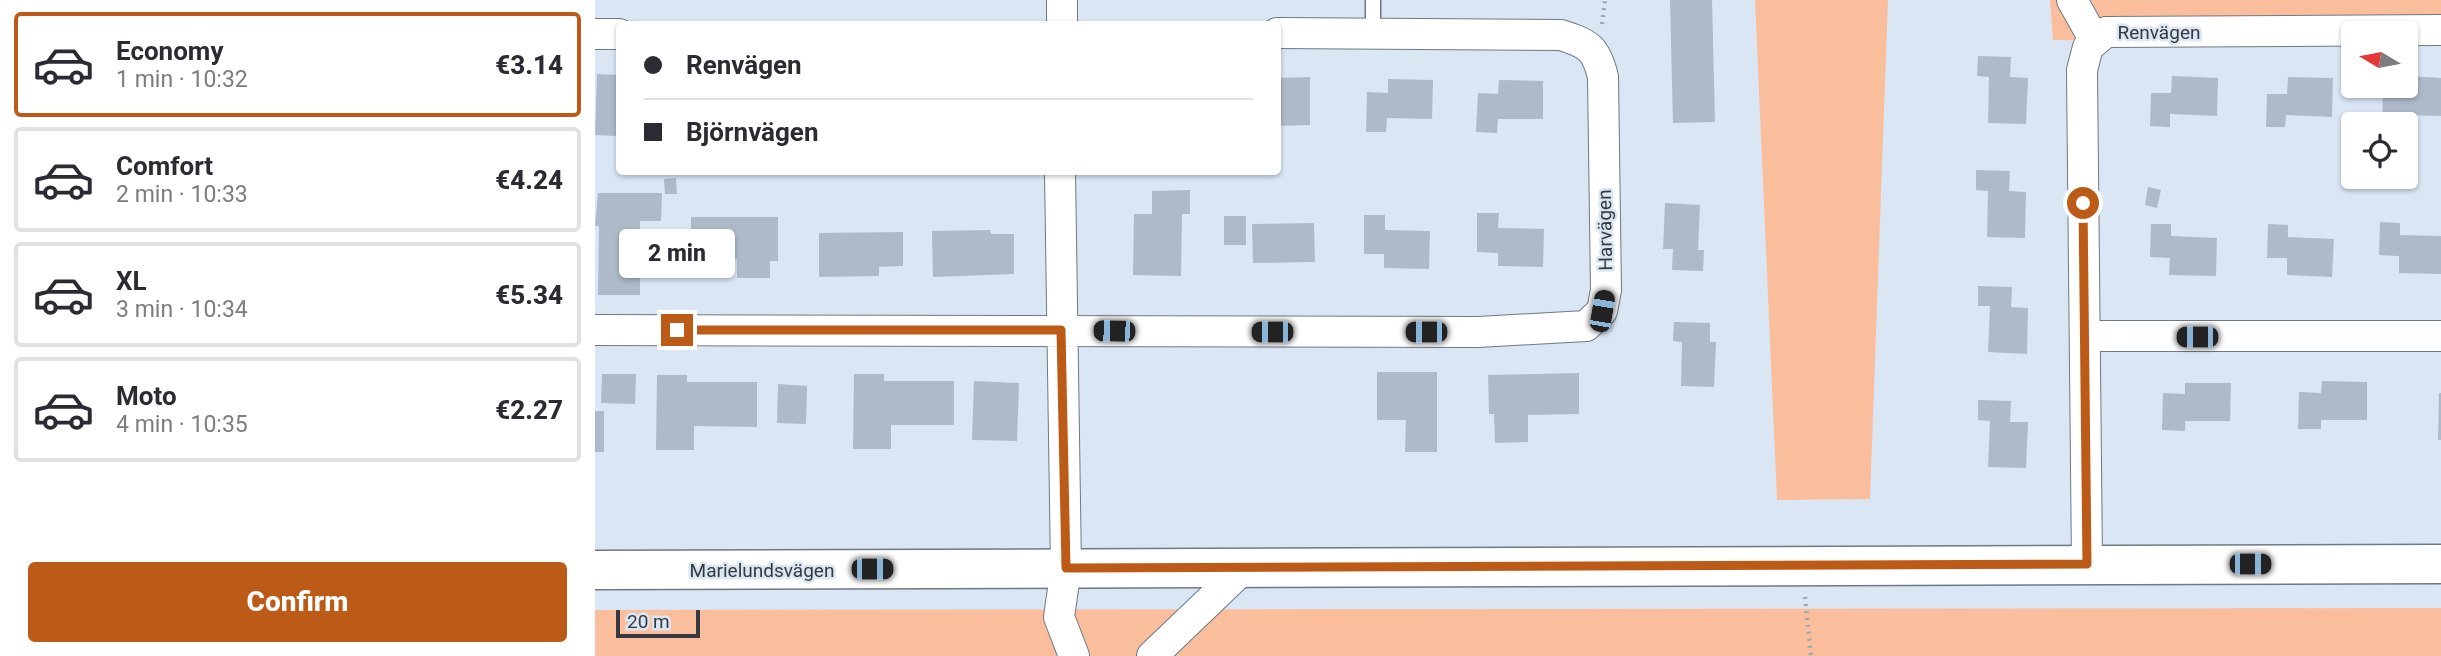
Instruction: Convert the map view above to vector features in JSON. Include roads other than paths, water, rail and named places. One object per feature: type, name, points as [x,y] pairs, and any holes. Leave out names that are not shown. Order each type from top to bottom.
[{"type":"street","points":[[1062,0],[1062,21]]},
{"type":"street","points":[[2072,0],[2095,41]]},
{"type":"street","name":"Renvägen","points":[[2087,564],[2082,70],[2088,47],[2106,32],[2441,30]]},
{"type":"street","name":"Harvägen","points":[[595,330],[1478,332],[1586,326],[1602,311],[1606,290],[1603,77],[1598,58],[1585,43],[1561,35],[1281,33]]},
{"type":"street","points":[[595,34],[616,34]]},
{"type":"street","points":[[1060,175],[1066,568],[1059,617],[1074,656]]},
{"type":"street","points":[[2085,336],[2441,336]]},
{"type":"street","name":"Marielundsvägen","points":[[595,570],[2441,564]]},
{"type":"street","points":[[1152,656],[1245,567]]},
{"type":"lane","points":[[1373,0],[1373,34]]}]
